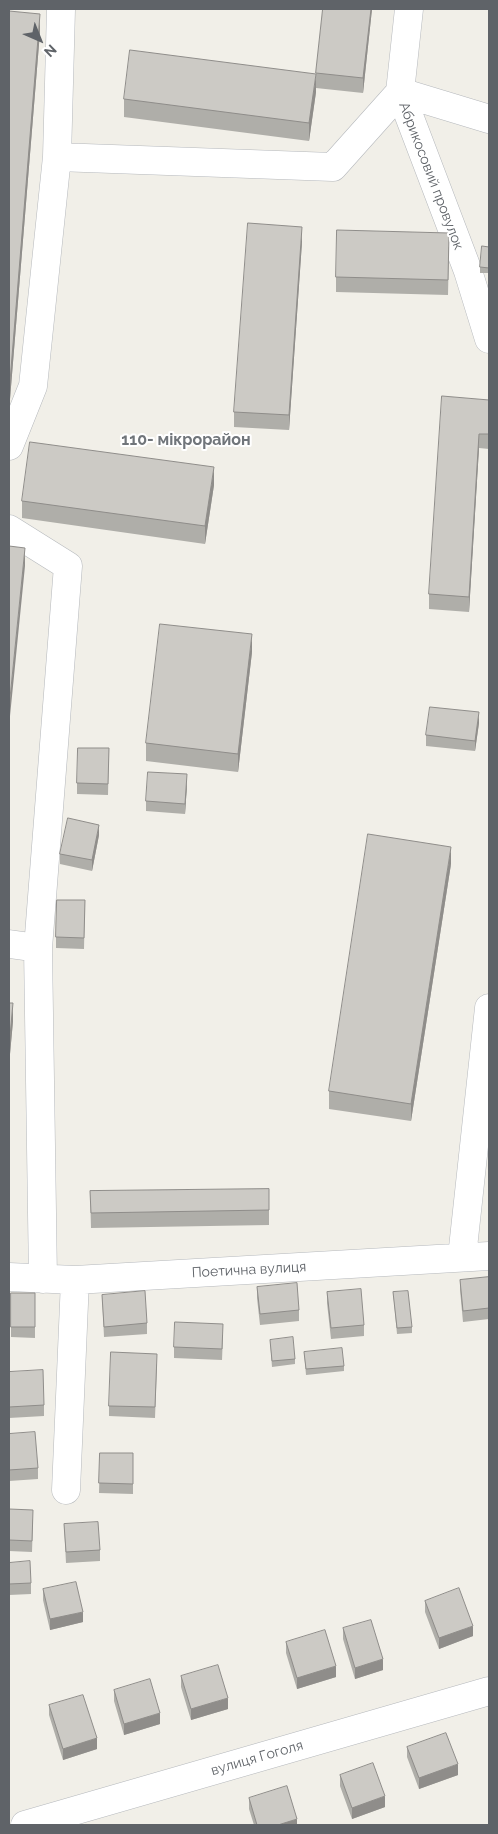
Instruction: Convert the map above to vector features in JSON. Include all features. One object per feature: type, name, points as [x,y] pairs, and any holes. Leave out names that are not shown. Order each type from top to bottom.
[{"type":"street","points":[[9,446],[33,386],[57,157],[60,9]]},
{"type":"street","name":"Абрикосовий провулок","points":[[409,9],[400,92],[468,271],[489,339]]},
{"type":"street","points":[[57,157],[334,167],[400,92],[489,119]]},
{"type":"street","points":[[9,529],[68,566],[38,948],[43,1279]]},
{"type":"street","points":[[9,944],[38,948]]},
{"type":"street","points":[[462,1257],[489,1008]]},
{"type":"street","name":"Поетична вулиця","points":[[9,1278],[76,1280],[489,1256]]},
{"type":"street","points":[[66,1490],[76,1280]]},
{"type":"street","name":"вулиця Гоголя","points":[[25,1825],[489,1691]]},
{"type":"building","points":[[323,9],[371,9],[363,78],[316,73]]},
{"type":"building","points":[[9,11],[40,14],[10,381],[9,381]]},
{"type":"building","points":[[130,50],[316,74],[309,123],[124,99]]},
{"type":"building","points":[[248,223],[302,227],[289,415],[234,412]]},
{"type":"building","points":[[337,230],[449,233],[448,280],[336,277]]},
{"type":"building","points":[[482,246],[489,247],[489,268],[480,267]]},
{"type":"building","points":[[442,396],[489,400],[489,434],[479,434],[469,597],[429,594]]},
{"type":"building","points":[[30,442],[214,467],[205,526],[22,501]]},
{"type":"building","points":[[9,546],[25,548],[9,708]]},
{"type":"building","points":[[160,624],[252,634],[238,754],[146,743]]},
{"type":"building","points":[[430,707],[479,712],[475,741],[426,735]]},
{"type":"building","points":[[78,748],[109,748],[108,784],[77,783]]},
{"type":"building","points":[[148,772],[187,774],[185,804],[146,801]]},
{"type":"building","points":[[68,818],[99,825],[92,860],[60,854]]},
{"type":"building","points":[[368,834],[451,847],[411,1104],[329,1091]]},
{"type":"building","points":[[57,900],[85,900],[84,938],[56,937]]},
{"type":"building","points":[[9,1003],[13,1003],[9,1047]]},
{"type":"building","points":[[269,1189],[269,1210],[91,1213],[90,1191]]},
{"type":"building","points":[[489,1277],[489,1308],[463,1311],[460,1280]]},
{"type":"building","points":[[297,1283],[299,1310],[260,1314],[257,1287]]},
{"type":"building","points":[[361,1289],[364,1325],[331,1328],[327,1292]]},
{"type":"building","points":[[145,1291],[147,1323],[104,1327],[102,1295]]},
{"type":"building","points":[[408,1291],[412,1327],[397,1328],[393,1292]]},
{"type":"building","points":[[11,1293],[35,1293],[35,1327],[11,1327]]},
{"type":"building","points":[[175,1322],[223,1324],[222,1349],[174,1347]]},
{"type":"building","points":[[293,1337],[295,1359],[272,1361],[270,1340]]},
{"type":"building","points":[[342,1348],[344,1366],[306,1369],[304,1352]]},
{"type":"building","points":[[111,1352],[157,1354],[155,1407],[109,1406]]},
{"type":"building","points":[[43,1370],[44,1405],[9,1407],[9,1372]]},
{"type":"building","points":[[35,1432],[38,1468],[9,1470],[9,1434]]},
{"type":"building","points":[[100,1453],[133,1453],[133,1484],[99,1483]]},
{"type":"building","points":[[9,1509],[33,1510],[32,1541],[9,1540]]},
{"type":"building","points":[[98,1522],[100,1550],[66,1552],[64,1524]]},
{"type":"building","points":[[30,1561],[31,1583],[9,1584],[9,1563]]},
{"type":"building","points":[[76,1582],[83,1612],[50,1619],[43,1589]]},
{"type":"building","points":[[459,1588],[473,1626],[439,1638],[425,1601]]},
{"type":"building","points":[[371,1620],[383,1659],[355,1668],[343,1628]]},
{"type":"building","points":[[325,1630],[336,1666],[297,1678],[286,1642]]},
{"type":"building","points":[[218,1665],[228,1698],[191,1709],[181,1676]]},
{"type":"building","points":[[150,1679],[160,1713],[124,1724],[114,1690]]},
{"type":"building","points":[[83,1695],[97,1738],[63,1749],[49,1705]]},
{"type":"building","points":[[446,1733],[458,1764],[419,1778],[407,1747]]},
{"type":"building","points":[[373,1763],[385,1796],[352,1808],[340,1775]]},
{"type":"building","points":[[287,1786],[297,1819],[278,1825],[257,1825],[249,1798]]},
{"type":"district","name":"110- мікрорайон","points":[[186,440]]}]
